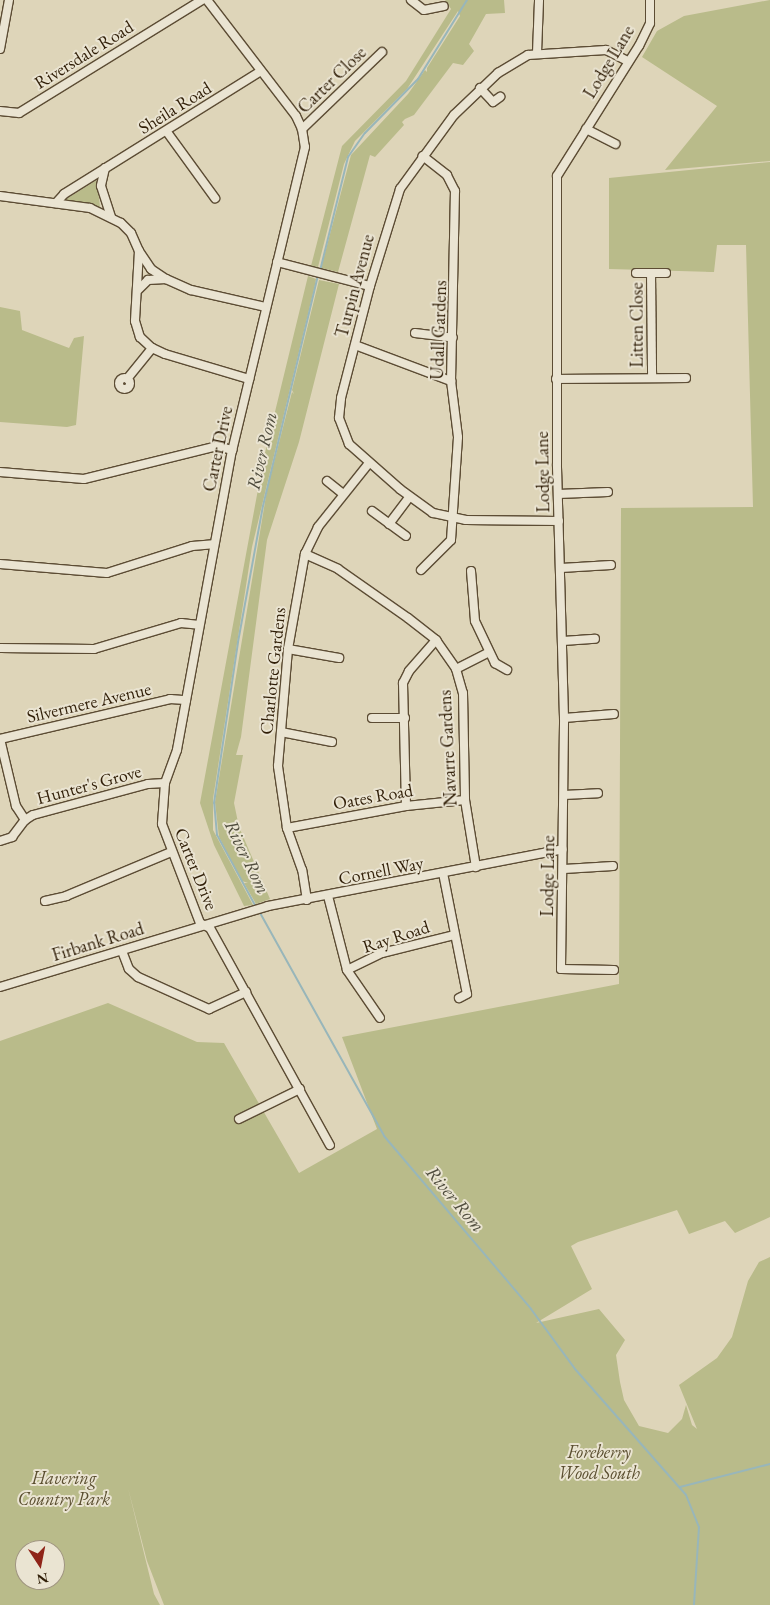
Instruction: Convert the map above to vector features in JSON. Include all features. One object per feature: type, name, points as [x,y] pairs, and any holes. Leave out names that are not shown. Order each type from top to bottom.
[{"type":"street","points":[[0,50],[2,29],[9,0]]},
{"type":"street","name":"Riversdale Road","points":[[3,113],[18,113],[202,0]]},
{"type":"street","points":[[208,0],[302,129]]},
{"type":"street","points":[[411,0],[424,10],[444,6]]},
{"type":"street","points":[[537,54],[539,0]]},
{"type":"street","name":"Lodge Lane","points":[[614,970],[562,969],[564,718],[556,379],[557,176],[650,23],[650,0]]},
{"type":"street","name":"Turpin Avenue","points":[[558,521],[451,519],[433,514],[409,497],[369,463],[345,438],[339,418],[370,286],[400,189],[459,110],[480,88],[511,63],[537,54],[606,50],[628,61]]},
{"type":"street","name":"Carter Close","points":[[302,129],[382,52]]},
{"type":"street","name":"Sheila Road","points":[[56,203],[64,194],[167,132],[261,71]]},
{"type":"street","points":[[480,88],[497,99]]},
{"type":"street","points":[[586,128],[615,144]]},
{"type":"street","name":"Carter Drive","points":[[302,129],[305,146],[232,450],[213,544],[178,750],[165,783],[162,824],[170,852],[200,923],[205,925],[246,992],[330,1145]]},
{"type":"street","points":[[167,132],[215,198]]},
{"type":"street","name":"Udall Gardens","points":[[421,570],[451,540],[458,437],[451,381],[454,338],[455,191],[447,175],[423,156]]},
{"type":"street","points":[[105,168],[101,186],[111,217]]},
{"type":"street","points":[[0,196],[90,208],[111,217],[131,233],[138,251],[151,268],[166,280],[191,290],[265,307]]},
{"type":"street","points":[[138,251],[138,290],[135,321],[140,337],[152,348],[249,379]]},
{"type":"street","points":[[277,262],[370,286]]},
{"type":"street","points":[[636,273],[666,273]]},
{"type":"street","name":"Litten Close","points":[[651,273],[652,377]]},
{"type":"street","points":[[138,290],[148,280],[166,280]]},
{"type":"street","points":[[415,333],[454,338]]},
{"type":"street","points":[[355,345],[451,381]]},
{"type":"street","points":[[127,379],[152,348]]},
{"type":"street","name":"Litten Close","points":[[556,379],[686,378]]},
{"type":"street","points":[[0,472],[84,479],[217,446],[232,450]]},
{"type":"street","name":"Charlotte Gardens","points":[[307,900],[302,870],[287,828],[278,766],[288,649],[305,554],[318,527],[369,463]]},
{"type":"street","points":[[327,480],[343,494]]},
{"type":"street","points":[[558,494],[608,492]]},
{"type":"street","points":[[389,524],[409,497]]},
{"type":"street","points":[[372,511],[406,536]]},
{"type":"street","points":[[0,564],[107,572],[192,546],[213,544]]},
{"type":"street","name":"Navarre Gardens","points":[[305,554],[338,569],[436,640],[456,669],[464,701],[465,800],[476,867]]},
{"type":"street","points":[[561,568],[611,565]]},
{"type":"street","points":[[471,571],[475,621],[495,663],[507,670]]},
{"type":"street","points":[[0,648],[94,650],[181,623],[199,625]]},
{"type":"street","points":[[563,641],[595,639]]},
{"type":"street","points":[[406,806],[403,684],[409,671],[436,640]]},
{"type":"street","points":[[288,649],[339,658]]},
{"type":"street","points":[[456,669],[489,652]]},
{"type":"street","name":"Silvermere Avenue","points":[[0,739],[170,700],[186,700]]},
{"type":"street","points":[[564,718],[614,714]]},
{"type":"street","points":[[372,718],[404,718]]},
{"type":"street","points":[[281,732],[332,742]]},
{"type":"street","points":[[0,739],[16,806],[24,820]]},
{"type":"street","name":"Hunter's Grove","points":[[0,841],[12,837],[24,820],[148,784],[165,783]]},
{"type":"street","points":[[564,794],[598,793]]},
{"type":"street","name":"Oates Road","points":[[287,828],[406,806],[465,800]]},
{"type":"street","name":"Cornell Way","points":[[205,925],[265,906],[328,896],[563,849]]},
{"type":"street","points":[[45,901],[66,896],[170,852]]},
{"type":"street","points":[[564,869],[613,866]]},
{"type":"street","points":[[444,873],[467,994],[459,998]]},
{"type":"street","points":[[328,896],[347,970],[380,1018]]},
{"type":"street","name":"Firbank Road","points":[[0,987],[205,925]]},
{"type":"street","name":"Ray Road","points":[[347,970],[382,954],[455,935]]},
{"type":"street","points":[[122,951],[129,969],[138,977],[209,1009],[246,992]]},
{"type":"street","points":[[239,1120],[300,1089]]},
{"type":"green space","points":[[445,0],[504,0],[505,13],[486,14],[469,44],[474,51],[463,65],[453,63],[414,115],[402,122],[404,125],[375,157],[370,155],[338,272],[321,268],[351,155],[408,94],[425,70],[427,72],[427,68],[460,16],[458,11],[407,89],[355,141],[344,164],[318,267],[311,266],[342,146],[406,81],[451,9]]},
{"type":"green space","points":[[770,0],[770,161],[665,170],[717,106],[642,57],[657,31],[684,16]]},
{"type":"green space","points":[[770,162],[770,1217],[735,1233],[725,1221],[689,1234],[677,1210],[578,1242],[571,1246],[592,1289],[536,1323],[599,1309],[625,1340],[616,1355],[620,1382],[624,1400],[639,1426],[668,1433],[682,1419],[686,1405],[692,1425],[697,1429],[679,1385],[717,1358],[732,1337],[748,1281],[759,1262],[770,1257],[770,1605],[164,1605],[147,1561],[128,1488],[154,1594],[160,1605],[0,1605],[0,1041],[108,1003],[197,1042],[224,1043],[299,1173],[377,1129],[342,1037],[619,984],[621,508],[753,507],[746,245],[717,245],[714,272],[609,269],[609,178]]},
{"type":"green space","points":[[97,180],[100,207],[63,201]]},
{"type":"green space","points":[[308,276],[316,279],[315,285],[252,547],[213,799],[213,830],[253,905],[244,906],[214,845],[200,803],[264,457]]},
{"type":"green space","points":[[319,280],[339,284],[299,442],[267,540],[241,737],[236,755],[243,755],[234,803],[239,827],[270,899],[256,904],[244,883],[248,883],[242,881],[219,837],[215,802],[267,490],[292,392],[294,394],[292,390]]},
{"type":"green space","points":[[0,307],[20,311],[22,330],[69,348],[74,338],[84,336],[76,425],[67,427],[0,422]]},
{"type":"waterway","name":"River Rom","points":[[320,271],[348,157],[365,133],[418,79],[467,0]]},
{"type":"waterway","name":"River Rom","points":[[256,907],[217,835],[214,803],[238,642],[263,506],[318,275]]},
{"type":"waterway","name":"River Rom","points":[[259,911],[384,1136],[531,1309],[575,1369],[686,1495],[699,1527],[694,1605]]},
{"type":"waterway","points":[[680,1487],[770,1464]]},
{"type":"park label","name":"Foreberry Wood South","points":[[599,1464]]},
{"type":"park label","name":"Havering Country Park","points":[[64,1489]]}]
